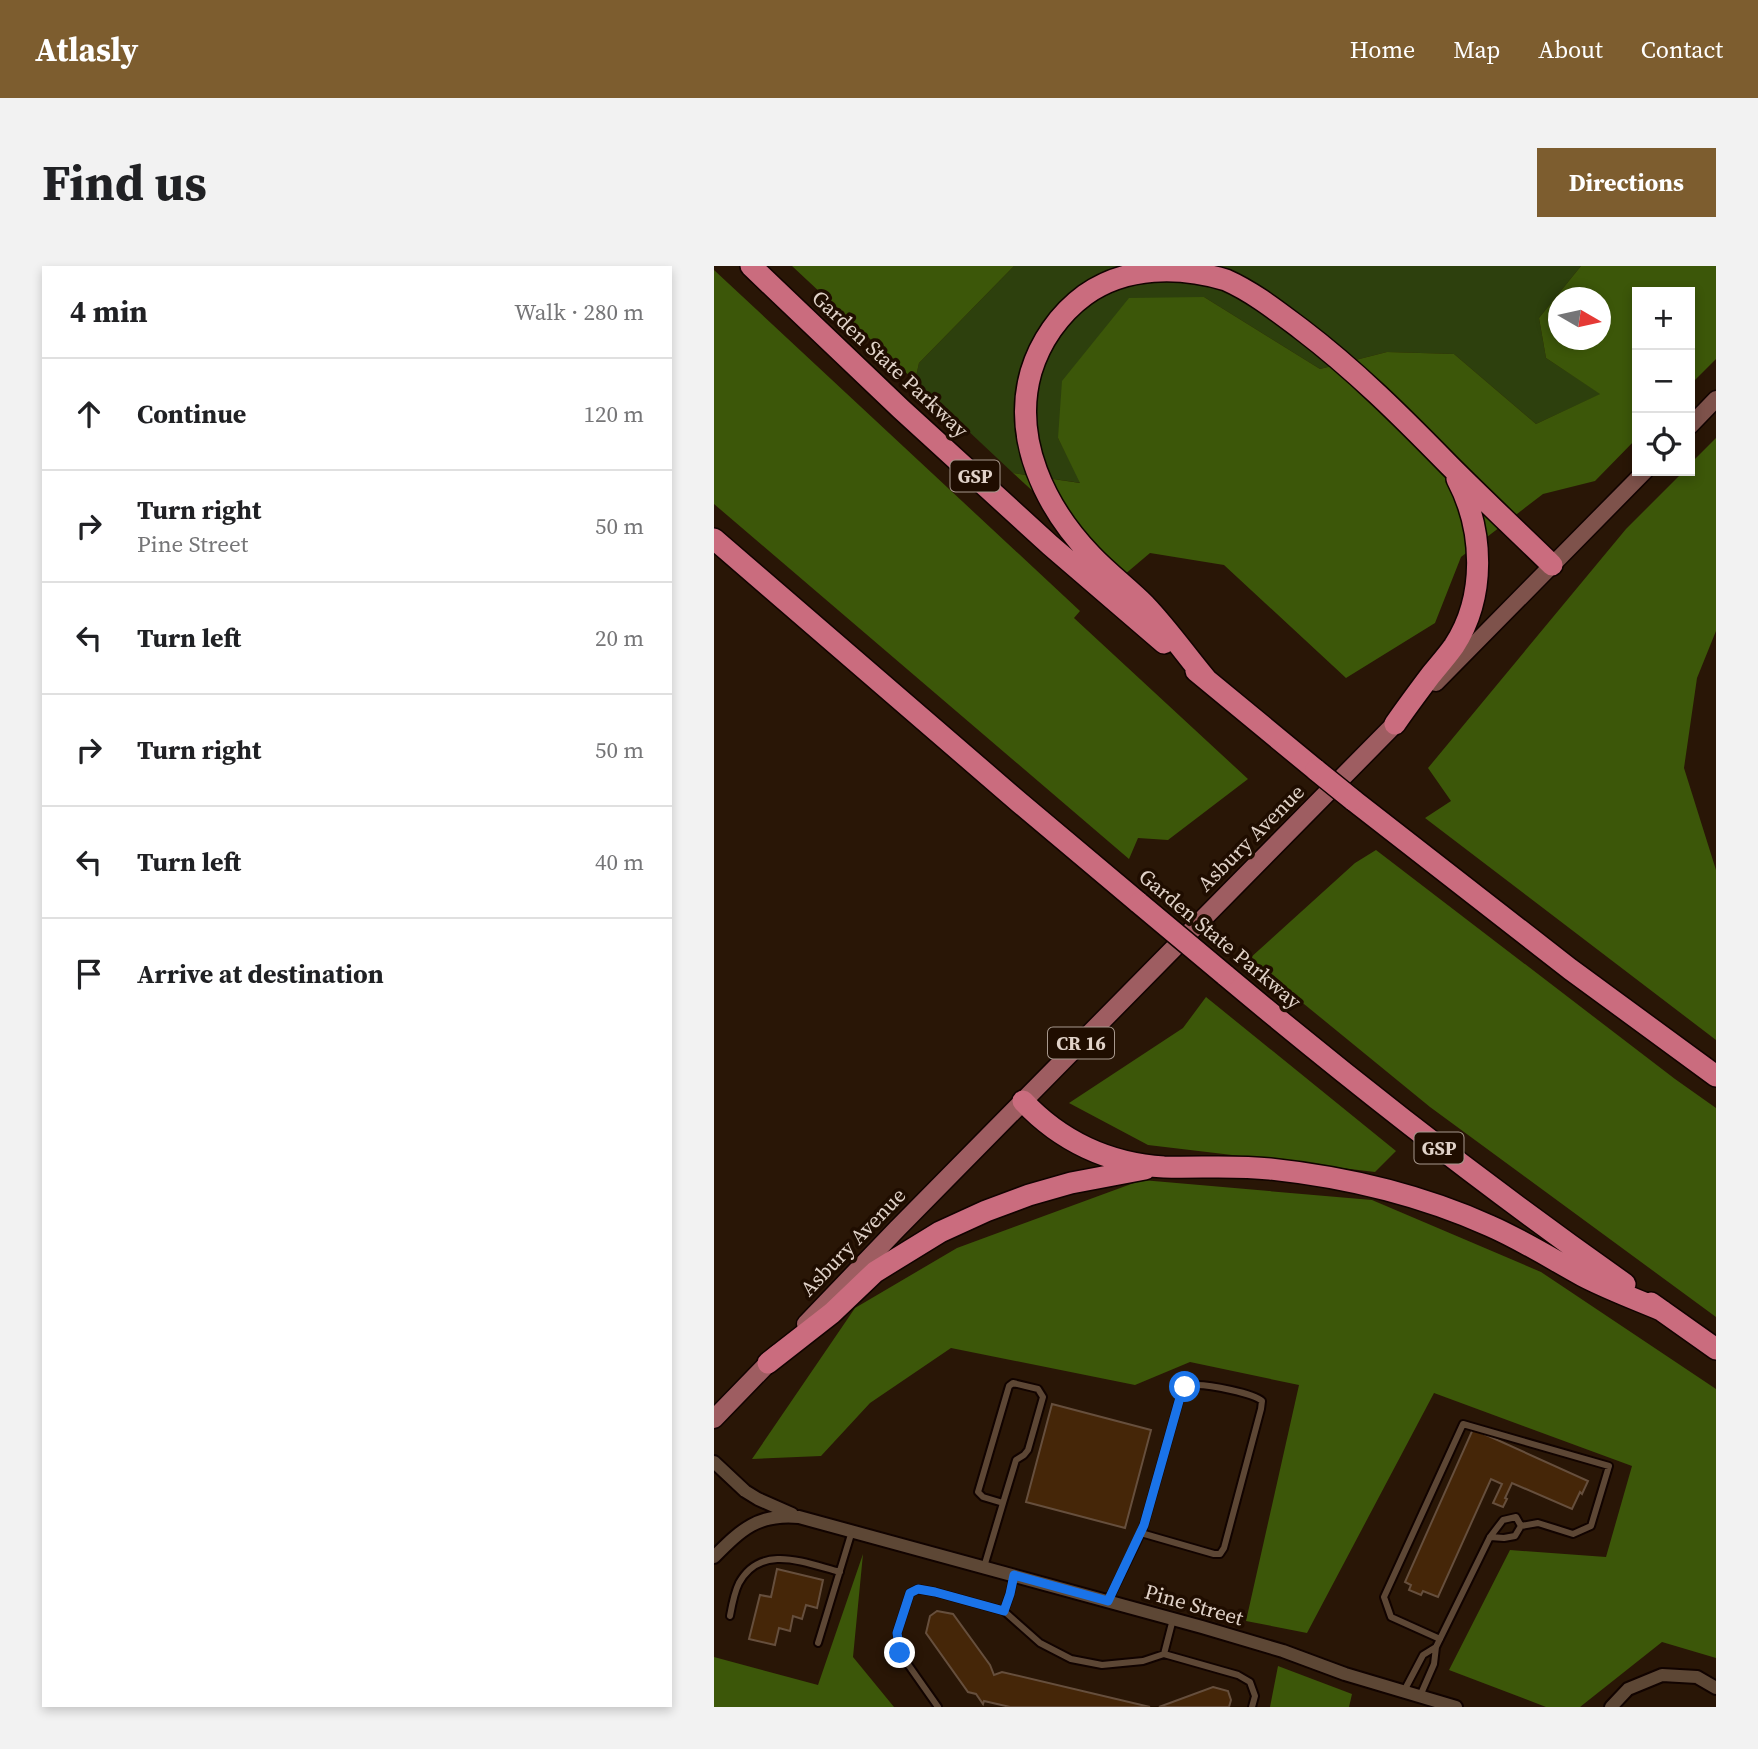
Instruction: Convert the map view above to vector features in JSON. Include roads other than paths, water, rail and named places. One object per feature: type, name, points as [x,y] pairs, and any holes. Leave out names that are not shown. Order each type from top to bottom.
[{"type":"highway","name":"Garden State Parkway","points":[[751,266],[981,482],[1101,590],[1206,679],[1353,800],[1570,969],[1716,1076]]},
{"type":"highway","points":[[1206,679],[1146,606],[1076,537],[1042,484],[1027,438],[1025,411],[1029,380],[1049,333],[1083,297],[1121,275],[1165,268],[1195,271],[1226,280],[1255,296],[1321,345],[1387,402],[1552,565]]},
{"type":"highway","points":[[1395,724],[1454,645],[1466,623],[1474,596],[1478,565],[1475,531],[1466,499],[1450,465]]},
{"type":"highway","name":"Garden State Parkway","points":[[714,539],[1284,1025],[1445,1152],[1716,1349]]},
{"type":"highway","points":[[1023,1101],[1044,1122],[1083,1147],[1113,1158],[1161,1167]]},
{"type":"highway","points":[[768,1363],[832,1313],[875,1272],[940,1232],[1008,1202],[1050,1189],[1161,1167],[1268,1169],[1400,1193],[1489,1226],[1547,1254],[1584,1276],[1661,1310]]},
{"type":"main road","points":[[1695,421],[1716,399]]},
{"type":"main road","name":"Asbury Avenue","points":[[714,1419],[897,1229],[1640,476]]},
{"type":"street","name":"Pine Street","points":[[714,1462],[758,1499],[799,1517],[1173,1619],[1283,1651],[1346,1674],[1455,1707]]},
{"type":"street","name":"Pine Street","points":[[714,1557],[737,1534],[756,1522],[773,1517],[799,1517]]},
{"type":"street","points":[[1611,1707],[1628,1689],[1662,1675],[1697,1676],[1716,1688]]},
{"type":"lane","points":[[984,1567],[1016,1460],[1028,1450],[1043,1397],[1038,1389],[1013,1383],[1009,1386],[978,1492],[983,1497],[1003,1503]]},
{"type":"lane","points":[[1108,1601],[1141,1532],[1185,1387],[1196,1385],[1230,1390],[1257,1397],[1262,1401],[1224,1548],[1220,1554],[1141,1532]]},
{"type":"lane","points":[[1440,1639],[1391,1616],[1384,1597],[1463,1424],[1609,1466],[1591,1526],[1573,1534],[1538,1523],[1521,1526],[1515,1536],[1490,1537]]},
{"type":"lane","points":[[1420,1696],[1434,1664],[1436,1647],[1490,1537],[1503,1520],[1516,1517],[1521,1526]]},
{"type":"lane","points":[[818,1643],[852,1531]]},
{"type":"lane","points":[[730,1616],[738,1585],[750,1567],[762,1561],[785,1558],[840,1572]]},
{"type":"lane","points":[[1004,1611],[1014,1575]]},
{"type":"lane","points":[[938,1707],[900,1653],[897,1633],[910,1593],[918,1589],[1004,1611],[1040,1643],[1071,1659],[1102,1665],[1143,1661],[1164,1654],[1238,1675],[1250,1682],[1255,1696],[1252,1707]]},
{"type":"lane","points":[[1164,1654],[1173,1619]]},
{"type":"lane","points":[[1404,1692],[1423,1655],[1436,1647]]}]
